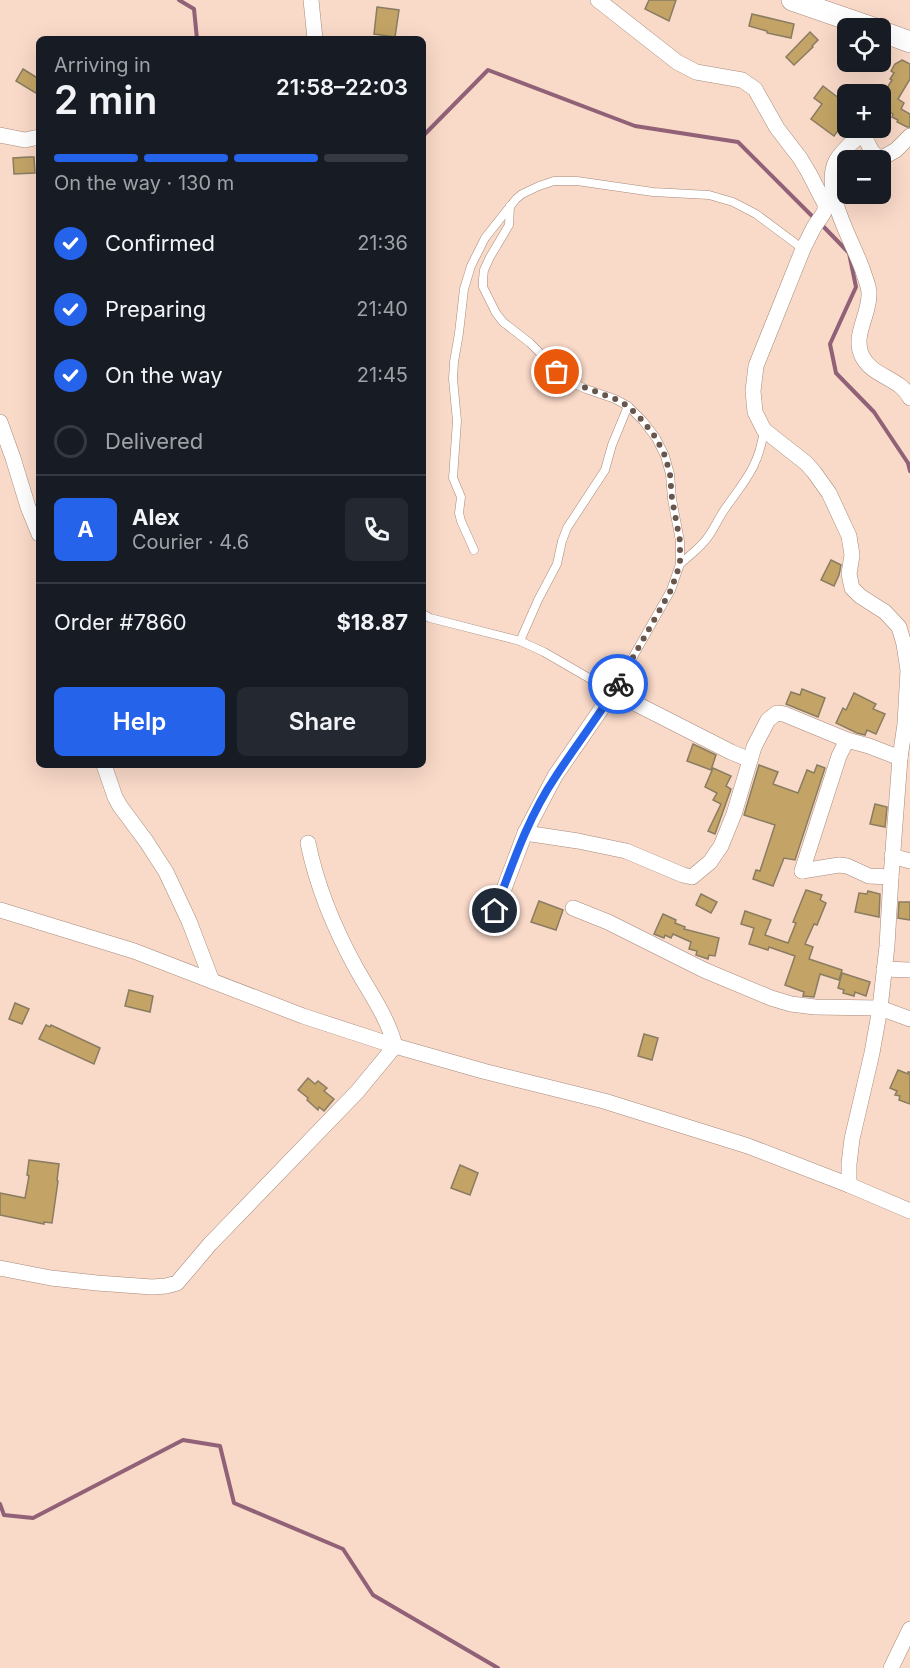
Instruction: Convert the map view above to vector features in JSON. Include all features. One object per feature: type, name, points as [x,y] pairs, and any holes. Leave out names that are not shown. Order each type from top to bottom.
[{"type":"street","points":[[311,0],[315,36]]},
{"type":"street","points":[[598,0],[677,63],[696,72],[742,80],[755,89],[777,128],[809,173],[825,204],[825,210],[803,249],[756,366],[753,390],[755,412],[764,430],[806,463],[829,493],[849,536],[852,555],[849,574],[852,588],[885,612],[899,627],[909,670],[907,724],[900,758],[905,783],[892,856],[880,1008],[852,1138],[849,1185]]},
{"type":"street","points":[[792,0],[844,18]]},
{"type":"street","points":[[891,35],[910,42]]},
{"type":"street","points":[[0,135],[25,140],[36,138]]},
{"type":"street","points":[[910,136],[896,150],[882,158],[873,154],[865,138],[858,137],[837,161],[832,173],[834,195],[841,219],[858,256],[870,293],[860,332],[859,346],[862,357],[870,367],[897,384],[910,398]]},
{"type":"street","points":[[0,422],[36,527]]},
{"type":"street","points":[[490,926],[525,833],[555,777],[613,692],[750,760]]},
{"type":"street","points":[[525,833],[626,851],[692,877],[710,862],[721,846],[734,814],[754,747],[768,720],[777,713],[900,758]]},
{"type":"street","points":[[847,740],[839,756],[802,871],[839,865],[847,866],[868,876],[891,877]]},
{"type":"street","points":[[105,768],[120,806],[166,872],[189,921],[212,981]]},
{"type":"street","points":[[308,843],[313,872],[326,907],[344,946],[387,1021],[395,1046]]},
{"type":"street","points":[[892,856],[910,861]]},
{"type":"street","points":[[573,908],[608,922],[704,970],[771,998],[791,1004],[815,1007],[880,1008],[910,1019]]},
{"type":"street","points":[[0,909],[134,951],[303,1016],[395,1046],[604,1101],[748,1146],[910,1210]]},
{"type":"street","points":[[884,969],[910,970]]},
{"type":"street","points":[[0,1268],[51,1278],[97,1283],[152,1287],[177,1283],[210,1244],[357,1092],[395,1046]]},
{"type":"street","points":[[891,1668],[910,1629]]},
{"type":"lane","points":[[474,550],[461,521],[459,513],[461,497],[453,478],[457,421],[453,379],[454,362],[464,289],[471,266],[485,238],[510,206],[522,195],[554,181],[577,181],[652,192],[709,195],[733,202],[756,214],[803,249]]},
{"type":"lane","points":[[426,616],[520,640],[613,692],[671,590],[680,564],[680,541],[670,474],[665,456],[656,438],[628,406],[568,381],[531,343],[503,322],[483,287],[484,270],[509,225],[510,206]]},
{"type":"lane","points":[[520,640],[557,564],[567,528],[605,470],[628,406]]},
{"type":"lane","points":[[680,564],[704,543],[726,507],[751,474],[757,461],[764,430]]},
{"type":"building","points":[[649,0],[676,0],[669,21],[645,9]]},
{"type":"building","points":[[377,7],[399,10],[395,36],[374,34]]},
{"type":"building","points":[[752,14],[794,24],[791,38],[749,26]]},
{"type":"building","points":[[810,32],[818,40],[794,65],[786,57]]},
{"type":"building","points":[[902,60],[910,64],[910,79],[898,99],[904,103],[901,109],[910,114],[910,127],[897,122],[898,120],[892,117],[889,84],[894,73],[891,71],[895,64]]},
{"type":"building","points":[[23,69],[36,77],[36,93],[16,81]]},
{"type":"building","points":[[823,86],[837,97],[837,132],[834,136],[811,119],[822,104],[814,98]]},
{"type":"building","points":[[34,157],[35,173],[14,174],[13,158]]},
{"type":"building","points":[[831,560],[841,565],[834,586],[821,580]]},
{"type":"building","points":[[802,689],[825,698],[818,717],[786,704],[791,692],[800,695]]},
{"type":"building","points":[[854,693],[876,704],[873,709],[885,714],[876,734],[867,730],[865,735],[857,733],[836,723],[843,708],[846,710]]},
{"type":"building","points":[[693,744],[716,755],[711,770],[687,761]]},
{"type":"building","points":[[759,765],[778,772],[773,784],[798,793],[807,770],[814,773],[817,765],[825,768],[795,860],[784,858],[773,886],[753,879],[756,870],[760,871],[775,825],[744,815]]},
{"type":"building","points":[[713,768],[731,776],[726,786],[731,789],[715,834],[708,831],[721,804],[713,800],[717,793],[705,787]]},
{"type":"building","points":[[875,804],[887,807],[885,827],[870,824]]},
{"type":"building","points":[[806,890],[822,895],[820,900],[826,903],[817,925],[814,924],[805,944],[813,947],[809,959],[842,970],[839,980],[820,974],[814,997],[803,996],[804,992],[785,985],[795,956],[769,947],[768,950],[749,944],[754,928],[741,924],[745,911],[771,920],[765,935],[788,943],[796,923],[793,922]]},
{"type":"building","points":[[868,891],[880,894],[879,917],[855,912],[859,893],[867,894]]},
{"type":"building","points":[[701,894],[717,902],[711,913],[696,905]]},
{"type":"building","points":[[539,901],[563,910],[556,930],[531,922]]},
{"type":"building","points":[[899,902],[910,902],[910,920],[898,918]]},
{"type":"building","points":[[663,914],[676,920],[675,923],[685,927],[684,929],[719,938],[715,956],[709,955],[708,959],[696,955],[697,951],[689,949],[691,942],[673,934],[671,938],[665,935],[664,938],[654,934]]},
{"type":"building","points":[[842,973],[870,982],[866,996],[855,992],[854,996],[843,993],[844,990],[838,988]]},
{"type":"building","points":[[129,990],[153,996],[150,1012],[125,1006]]},
{"type":"building","points":[[15,1003],[29,1009],[22,1024],[9,1019]]},
{"type":"building","points":[[46,1025],[50,1027],[51,1025],[100,1048],[94,1064],[39,1039]]},
{"type":"building","points":[[644,1034],[658,1038],[652,1060],[638,1056]]},
{"type":"building","points":[[898,1070],[908,1074],[910,1072],[910,1104],[899,1100],[900,1096],[895,1095],[897,1091],[890,1088]]},
{"type":"building","points":[[308,1078],[315,1084],[318,1081],[327,1088],[324,1091],[334,1099],[324,1111],[319,1107],[318,1110],[298,1090]]},
{"type":"building","points":[[29,1160],[59,1164],[52,1223],[44,1222],[44,1224],[0,1215],[0,1193],[25,1198]]},
{"type":"building","points":[[460,1165],[478,1173],[470,1195],[451,1188]]},
{"type":"waterway","points":[[179,0],[194,9],[197,36]]},
{"type":"waterway","points":[[426,133],[488,70],[635,126],[738,142],[814,218]]},
{"type":"waterway","points":[[820,223],[849,253],[856,287],[830,344],[836,373],[874,412],[908,463],[910,471]]},
{"type":"waterway","points":[[0,1504],[4,1515],[33,1518],[183,1440],[220,1446],[234,1503],[343,1549],[373,1595],[498,1668]]},
{"type":"way so far","points":[[557,372],[568,381],[628,406],[656,438],[665,456],[670,474],[680,541],[680,564],[671,590],[618,684]]},
{"type":"route","points":[[495,911],[525,833],[545,794],[618,684]]}]
